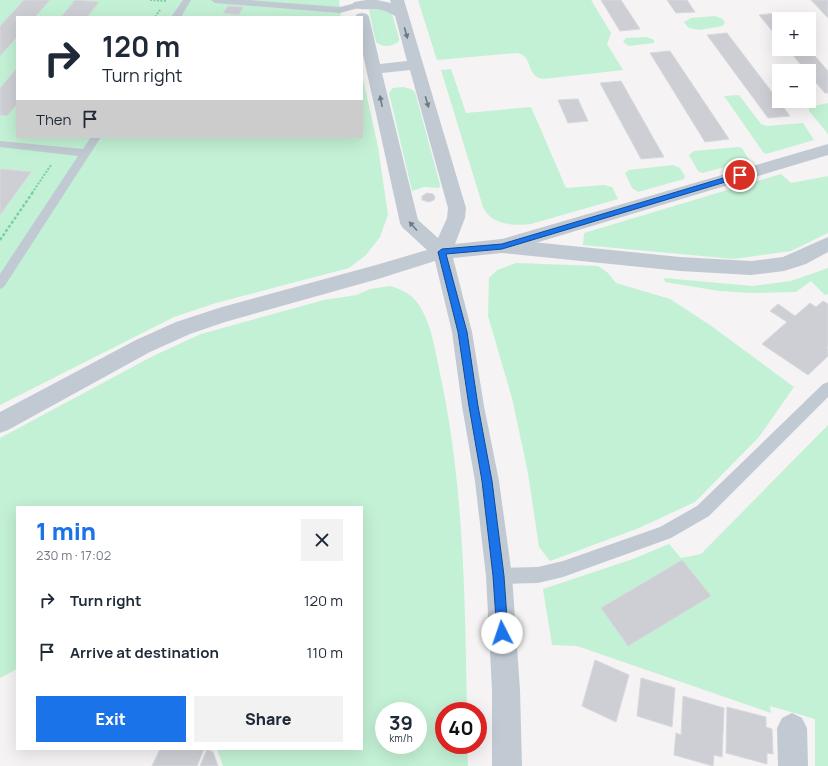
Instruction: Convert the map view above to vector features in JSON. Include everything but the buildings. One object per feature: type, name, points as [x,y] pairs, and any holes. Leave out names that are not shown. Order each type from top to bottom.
[{"type":"street","points":[[397,0],[457,208],[456,218],[442,252]]},
{"type":"street","points":[[360,10],[376,2],[389,6],[401,14]]},
{"type":"street","points":[[363,23],[409,223],[442,252],[462,332],[487,481],[499,576],[506,690],[506,766]]},
{"type":"street","points":[[374,69],[416,65]]},
{"type":"street","points":[[0,423],[143,346],[183,328],[222,315],[378,272],[442,252],[502,246],[828,149]]},
{"type":"street","points":[[502,246],[680,264],[751,268],[784,264],[799,259],[828,244]]},
{"type":"street","points":[[792,728],[792,766]]},
{"type":"lane","points":[[177,16],[187,0]]},
{"type":"lane","points":[[215,0],[360,10]]},
{"type":"lane","points":[[289,0],[343,1],[360,10]]},
{"type":"lane","points":[[0,284],[95,138]]},
{"type":"lane","points":[[0,144],[85,153]]},
{"type":"lane","points":[[499,576],[538,575],[563,569],[665,533],[703,511],[828,388]]},
{"type":"path","points":[[150,0],[166,1]]},
{"type":"path","points":[[0,240],[61,150]]},
{"type":"green space","points":[[0,0],[339,0],[341,16],[16,16],[16,138],[363,138],[363,79],[378,147],[388,215],[380,237],[366,255],[349,268],[216,303],[174,317],[0,405]]},
{"type":"green space","points":[[418,0],[591,0],[611,33],[607,44],[623,70],[543,79],[534,74],[526,58],[517,53],[437,60]]},
{"type":"green space","points":[[371,8],[381,8],[392,14],[399,41],[388,46],[376,42],[369,10]]},
{"type":"green space","points":[[715,16],[721,18],[725,22],[723,26],[699,30],[689,28],[684,22],[691,18]]},
{"type":"green space","points":[[647,37],[654,40],[654,43],[629,46],[623,42],[626,38]]},
{"type":"green space","points":[[451,69],[466,113],[531,107],[566,188],[604,185],[612,187],[618,199],[531,224],[510,224],[491,218],[483,207],[441,70]]},
{"type":"green space","points":[[403,87],[411,89],[415,92],[440,185],[439,188],[424,187],[412,191],[389,93],[393,88]]},
{"type":"green space","points":[[739,95],[761,124],[767,126],[803,123],[814,140],[766,154],[763,152],[724,96]]},
{"type":"green space","points":[[828,103],[828,134],[809,111],[809,108],[816,108],[816,106]]},
{"type":"green space","points":[[738,147],[742,148],[749,160],[748,161],[702,173],[698,171],[689,155],[694,151]]},
{"type":"green space","points":[[673,165],[680,168],[685,176],[684,179],[638,192],[632,188],[625,173],[629,170]]},
{"type":"green space","points":[[781,174],[791,183],[828,176],[828,233],[791,251],[734,259],[583,245],[584,233]]},
{"type":"green space","points":[[516,263],[598,266],[608,273],[616,283],[670,299],[710,325],[794,387],[759,437],[695,502],[639,528],[550,561],[539,547],[528,473],[512,398],[488,316],[489,278],[497,270]]},
{"type":"green space","points":[[828,268],[828,294],[825,295],[811,281],[796,292],[752,293],[719,291],[665,282],[664,278],[752,286],[791,281]]},
{"type":"green space","points":[[390,286],[400,289],[412,297],[421,308],[431,334],[449,419],[459,502],[464,585],[467,702],[435,702],[435,754],[467,754],[468,766],[223,766],[217,750],[363,750],[363,506],[16,506],[16,670],[0,678],[0,438],[153,356],[201,334],[324,300],[357,295],[370,289]]},
{"type":"green space","points":[[828,425],[828,766],[815,766],[815,719],[770,706],[771,713],[577,646],[552,645],[543,589],[633,559],[669,544],[681,558],[701,554]]},
{"type":"route","points":[[502,633],[499,576],[487,481],[462,332],[442,252],[502,246],[740,175]]}]
